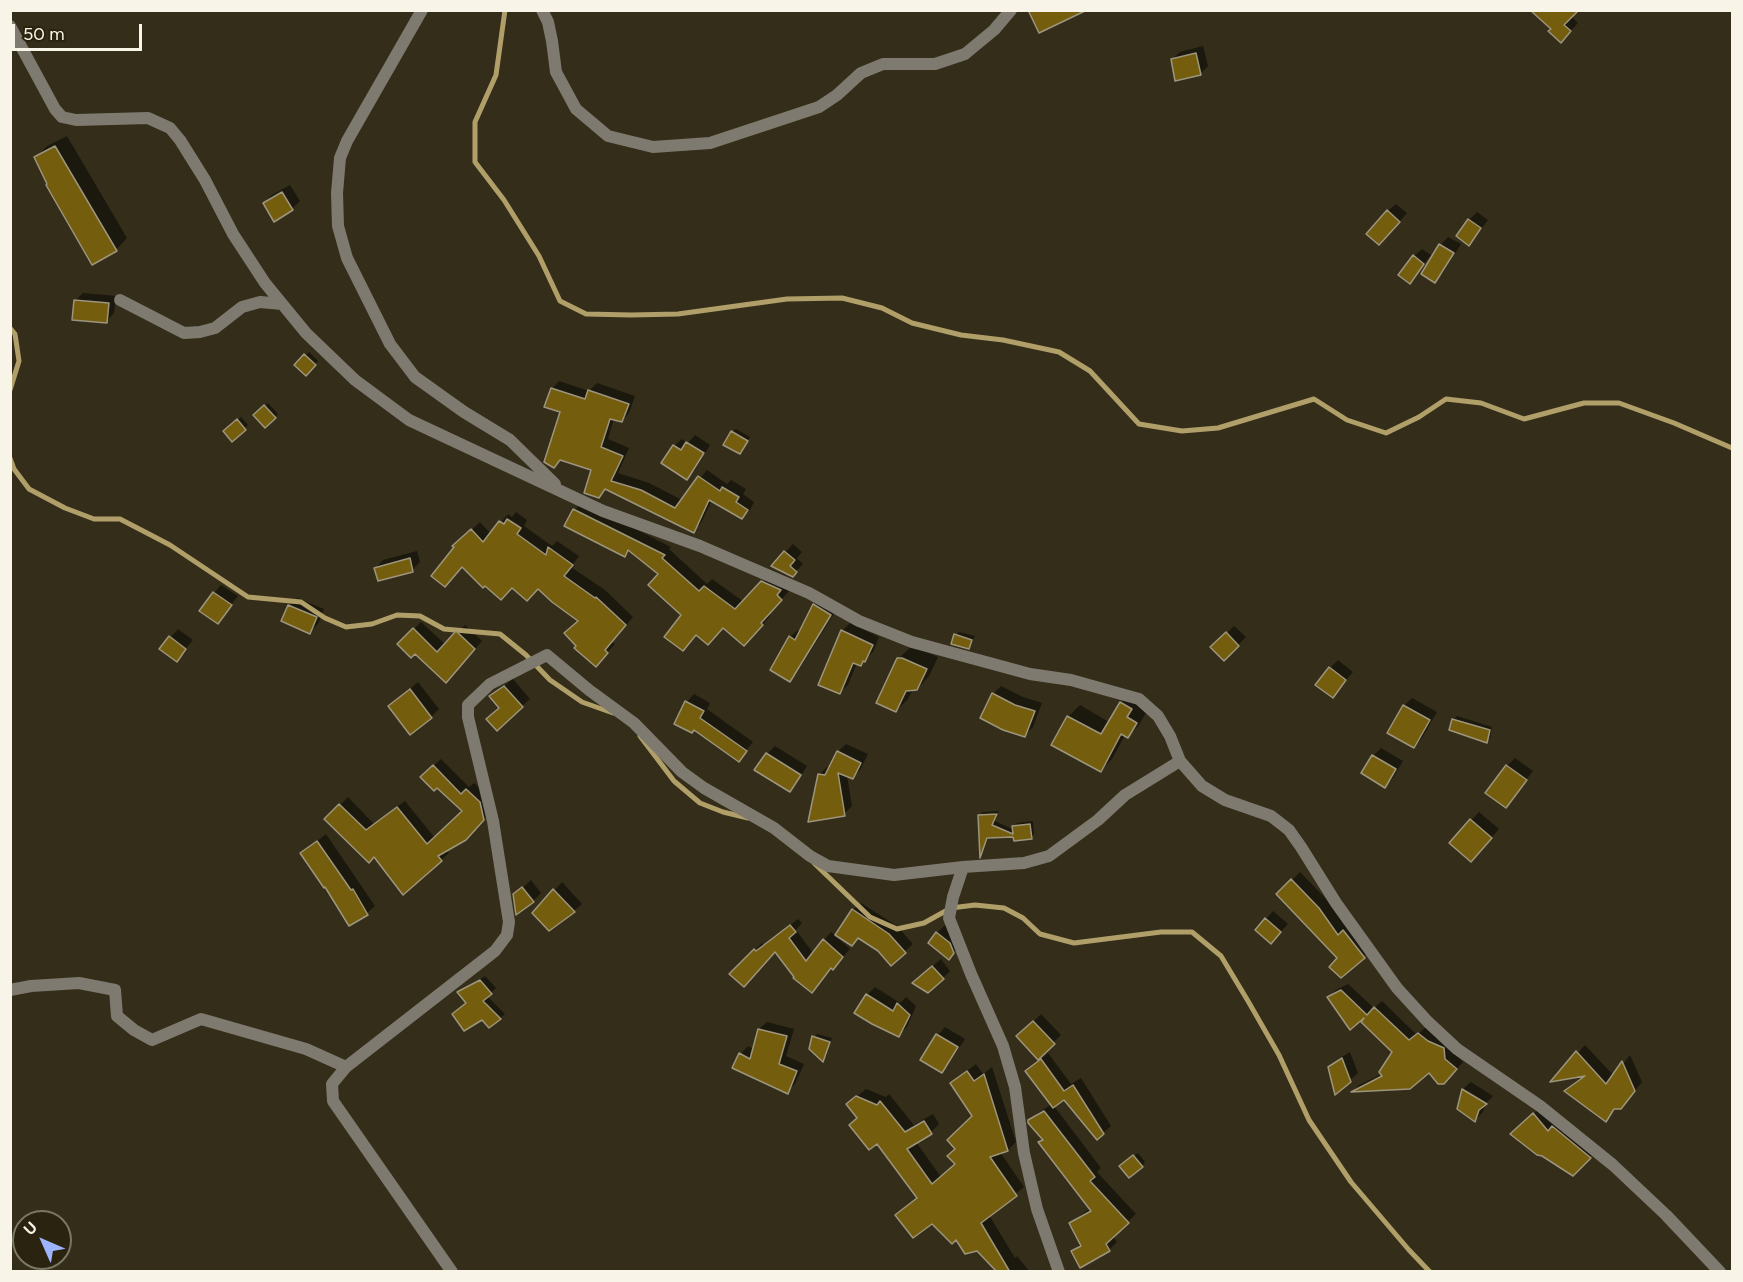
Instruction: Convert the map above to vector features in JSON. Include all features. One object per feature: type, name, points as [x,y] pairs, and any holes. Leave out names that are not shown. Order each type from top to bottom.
[{"type":"street","points":[[422,10],[347,141],[340,158],[337,193],[338,226],[347,258],[390,344],[415,377],[464,412],[510,440],[562,492]]},
{"type":"street","points":[[542,10],[550,31],[556,72],[576,109],[608,136],[653,147],[710,143],[819,107],[837,95],[861,73],[883,64],[934,64],[966,54],[994,30],[1011,10]]},
{"type":"street","points":[[10,26],[55,109],[63,117],[76,120],[148,118],[170,128],[205,180],[233,234],[265,283],[282,304],[306,333],[355,380],[409,420],[603,511],[700,546],[809,593],[859,621],[912,642],[1030,674],[1071,680],[1139,699],[1158,716],[1170,736],[1180,761],[1202,786],[1225,800],[1271,816],[1288,830],[1336,903],[1397,988],[1428,1022],[1457,1049],[1540,1106],[1613,1165],[1666,1215],[1720,1272]]},
{"type":"street","points":[[120,300],[184,333],[215,328],[242,307],[260,302],[282,304]]},
{"type":"street","points":[[452,1272],[333,1101],[332,1084],[346,1067],[495,951],[507,935],[509,922],[493,821],[468,717],[468,705],[490,684],[547,655],[588,690],[634,723],[682,772],[704,788],[774,828],[810,856],[828,866],[894,875],[1024,863],[1049,856],[1098,820],[1125,795],[1180,761]]},
{"type":"street","points":[[963,867],[953,897],[950,918],[971,974],[1004,1046],[1015,1087],[1024,1153],[1037,1209],[1059,1272]]},
{"type":"street","points":[[10,990],[31,986],[80,983],[115,990],[117,1016],[134,1030],[152,1040],[201,1019],[306,1049],[346,1067]]},
{"type":"building","points":[[1028,10],[1087,10],[1039,33]]},
{"type":"building","points":[[1530,10],[1579,10],[1564,25],[1571,31],[1561,43],[1548,31],[1551,29]]},
{"type":"building","points":[[1196,53],[1201,75],[1175,81],[1171,59]]},
{"type":"building","points":[[55,146],[117,251],[92,265],[46,185],[34,157]]},
{"type":"building","points":[[282,192],[293,210],[274,222],[263,203]]},
{"type":"building","points":[[1387,210],[1400,222],[1379,245],[1366,234]]},
{"type":"building","points":[[1468,219],[1481,228],[1469,246],[1456,236]]},
{"type":"building","points":[[1439,244],[1454,253],[1435,283],[1421,274]]},
{"type":"building","points":[[1413,255],[1424,264],[1410,284],[1398,275]]},
{"type":"building","points":[[74,300],[109,303],[107,323],[72,320]]},
{"type":"building","points":[[304,354],[316,365],[306,376],[294,365]]},
{"type":"building","points":[[551,388],[585,399],[588,390],[629,404],[622,422],[610,419],[601,447],[623,456],[611,481],[641,490],[675,508],[698,476],[720,491],[722,487],[739,497],[736,502],[748,510],[742,519],[709,500],[694,533],[605,489],[599,498],[584,493],[591,470],[560,460],[554,468],[544,462],[560,412],[544,407]]},
{"type":"building","points":[[264,405],[276,418],[265,428],[253,415]]},
{"type":"building","points":[[237,419],[246,430],[232,442],[223,431]]},
{"type":"building","points":[[731,431],[748,441],[740,454],[723,445]]},
{"type":"building","points":[[686,442],[704,453],[687,480],[661,463],[673,445],[681,450]]},
{"type":"building","points":[[573,509],[665,555],[662,558],[699,591],[704,586],[735,609],[761,581],[781,590],[777,595],[782,600],[744,646],[723,628],[708,645],[696,635],[683,651],[664,637],[681,615],[648,585],[658,574],[628,550],[625,557],[564,526]]},
{"type":"building","points":[[507,519],[521,528],[517,534],[546,555],[548,547],[573,565],[564,576],[596,597],[626,625],[605,650],[608,653],[596,667],[574,648],[576,646],[564,633],[578,621],[538,589],[527,601],[512,588],[501,600],[485,586],[483,588],[462,567],[445,587],[431,576],[454,547],[452,546],[471,529],[483,542],[499,521],[504,524]]},
{"type":"building","points":[[784,551],[795,560],[790,566],[797,572],[793,577],[771,566]]},
{"type":"building","points":[[410,558],[413,572],[378,581],[374,568]]},
{"type":"building","points":[[213,592],[232,605],[218,624],[199,611]]},
{"type":"building","points":[[813,604],[831,615],[790,682],[770,670],[789,636],[795,640]]},
{"type":"building","points":[[288,605],[317,617],[310,634],[281,621]]},
{"type":"building","points":[[413,628],[437,652],[456,631],[475,649],[446,683],[415,654],[411,658],[397,644]]},
{"type":"building","points":[[841,630],[873,645],[861,666],[853,663],[840,694],[818,685]]},
{"type":"building","points":[[1226,632],[1239,646],[1224,661],[1210,647]]},
{"type":"building","points":[[954,634],[972,640],[969,649],[951,644]]},
{"type":"building","points":[[169,636],[186,649],[177,662],[159,649]]},
{"type":"building","points":[[897,658],[927,669],[917,690],[906,691],[896,712],[876,703]]},
{"type":"building","points":[[1329,667],[1346,680],[1333,698],[1315,685]]},
{"type":"building","points":[[504,686],[523,707],[497,731],[486,719],[499,708],[489,696]]},
{"type":"building","points":[[410,689],[432,718],[410,735],[388,706]]},
{"type":"building","points":[[992,693],[1015,705],[1035,711],[1025,737],[1003,730],[980,718]]},
{"type":"building","points":[[685,701],[704,711],[700,718],[747,751],[739,762],[694,730],[692,733],[674,724]]},
{"type":"building","points":[[1120,702],[1132,709],[1127,717],[1137,723],[1128,738],[1121,734],[1101,772],[1051,745],[1067,716],[1101,734]]},
{"type":"building","points":[[1403,705],[1430,720],[1414,748],[1387,733]]},
{"type":"building","points":[[1452,719],[1490,730],[1487,743],[1449,730]]},
{"type":"building","points":[[837,751],[861,763],[853,779],[838,773],[845,816],[808,822],[818,774],[825,775]]},
{"type":"building","points":[[766,753],[801,775],[790,792],[754,770]]},
{"type":"building","points":[[1372,755],[1396,769],[1385,788],[1361,773]]},
{"type":"building","points":[[433,765],[461,794],[466,789],[480,802],[484,820],[466,840],[438,856],[442,861],[403,895],[374,857],[369,863],[324,819],[339,804],[366,830],[397,807],[427,844],[462,811],[437,788],[434,791],[420,777]]},
{"type":"building","points":[[1506,765],[1527,780],[1506,808],[1485,793]]},
{"type":"building","points":[[997,814],[992,825],[1013,834],[1012,826],[1030,824],[1032,839],[1014,841],[1013,837],[987,838],[980,858],[978,815]]},
{"type":"building","points":[[1470,819],[1492,838],[1471,862],[1449,843]]},
{"type":"building","points":[[317,841],[351,890],[353,889],[368,915],[349,926],[325,887],[300,853]]},
{"type":"building","points":[[1291,879],[1319,908],[1338,935],[1343,930],[1365,958],[1341,978],[1329,967],[1337,958],[1276,894]]},
{"type":"building","points":[[522,887],[534,902],[516,915],[513,894]]},
{"type":"building","points":[[553,889],[575,912],[549,931],[532,913]]},
{"type":"building","points":[[852,909],[889,934],[906,953],[891,966],[878,951],[858,938],[852,946],[835,935]]},
{"type":"building","points":[[1265,918],[1281,932],[1271,944],[1255,930]]},
{"type":"building","points":[[790,925],[796,932],[789,938],[806,961],[823,939],[843,957],[833,970],[831,968],[812,993],[793,978],[775,952],[744,987],[729,974],[754,949],[756,951]]},
{"type":"building","points":[[936,932],[950,943],[954,953],[949,960],[928,943]]},
{"type":"building","points":[[932,966],[944,979],[928,993],[912,983]]},
{"type":"building","points":[[480,980],[492,994],[483,1001],[501,1019],[489,1028],[482,1020],[464,1031],[452,1014],[466,1003],[457,992]]},
{"type":"building","points":[[1341,990],[1367,1015],[1374,1007],[1409,1040],[1418,1033],[1428,1041],[1444,1048],[1445,1059],[1457,1069],[1444,1084],[1438,1084],[1429,1073],[1410,1089],[1351,1092],[1382,1076],[1379,1072],[1392,1052],[1361,1022],[1364,1018],[1350,1030],[1327,997]]},
{"type":"building","points":[[866,994],[893,1011],[897,1003],[910,1015],[899,1037],[854,1013]]},
{"type":"building","points":[[1033,1021],[1055,1044],[1038,1060],[1016,1036]]},
{"type":"building","points":[[758,1029],[787,1036],[779,1064],[797,1071],[788,1094],[732,1068],[739,1053],[750,1059]]},
{"type":"building","points":[[936,1034],[958,1047],[942,1073],[920,1060]]},
{"type":"building","points":[[812,1036],[830,1042],[823,1062],[809,1049]]},
{"type":"building","points":[[1576,1051],[1606,1084],[1622,1061],[1635,1091],[1621,1109],[1614,1109],[1606,1122],[1564,1091],[1585,1076],[1550,1082]]},
{"type":"building","points":[[1342,1058],[1351,1082],[1335,1095],[1328,1067]]},
{"type":"building","points":[[1041,1059],[1064,1091],[1073,1085],[1104,1134],[1097,1140],[1064,1100],[1053,1108],[1025,1071]]},
{"type":"building","points":[[967,1071],[974,1081],[984,1074],[1008,1151],[990,1157],[1017,1196],[981,1223],[1010,1272],[997,1272],[977,1251],[965,1254],[956,1240],[952,1244],[932,1224],[913,1238],[895,1215],[917,1198],[877,1144],[869,1150],[849,1125],[857,1118],[846,1104],[856,1096],[877,1105],[880,1101],[905,1132],[924,1121],[932,1134],[907,1149],[932,1184],[955,1164],[947,1156],[955,1149],[947,1140],[972,1116],[950,1083]]},
{"type":"building","points":[[1462,1089],[1487,1104],[1479,1110],[1475,1122],[1457,1109]]},
{"type":"building","points":[[1044,1111],[1095,1177],[1090,1181],[1129,1223],[1106,1244],[1110,1251],[1080,1268],[1071,1251],[1081,1246],[1069,1223],[1091,1211],[1038,1142],[1043,1140],[1028,1123],[1028,1120]]},
{"type":"building","points":[[1533,1113],[1548,1131],[1552,1126],[1591,1158],[1573,1176],[1537,1155],[1510,1134]]},
{"type":"building","points":[[1133,1155],[1143,1167],[1129,1178],[1119,1166]]},
{"type":"waterway","points":[[505,10],[496,75],[475,122],[475,162],[504,200],[539,256],[560,301],[586,314],[678,314],[787,299],[842,298],[882,308],[912,323],[961,335],[1003,340],[1059,352],[1090,371],[1139,424],[1182,431],[1218,428],[1314,399],[1347,420],[1386,433],[1419,417],[1446,399],[1481,403],[1524,419],[1584,403],[1619,403],[1732,448]]},
{"type":"waterway","points":[[10,328],[15,334],[19,361],[10,390]]},
{"type":"waterway","points":[[10,458],[14,469],[29,489],[65,508],[94,519],[120,519],[170,545],[248,597],[301,602],[325,618],[346,627],[372,624],[397,615],[420,616],[444,629],[500,634],[526,655],[550,680],[582,702],[613,713]]},
{"type":"waterway","points":[[640,736],[674,781],[700,803],[748,818]]},
{"type":"waterway","points":[[814,863],[870,917],[897,929],[924,923],[951,908],[975,905],[1004,908],[1023,918],[1040,934],[1074,943],[1161,932],[1192,932],[1221,956],[1279,1055],[1309,1120],[1351,1182],[1430,1272]]}]
